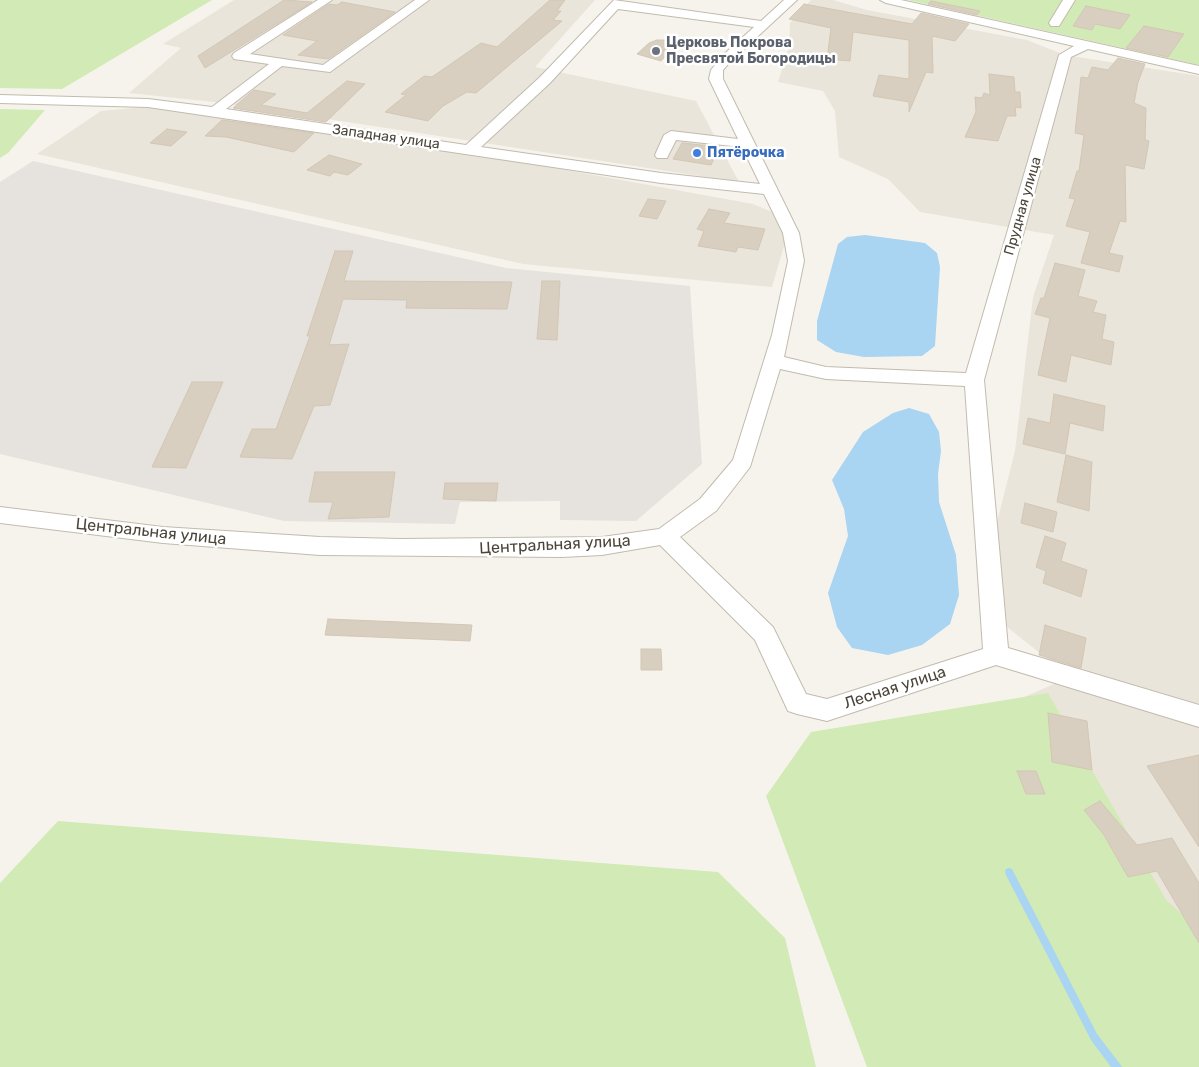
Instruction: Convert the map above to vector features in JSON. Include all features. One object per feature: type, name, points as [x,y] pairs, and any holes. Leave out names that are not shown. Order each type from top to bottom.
[{"type":"street","points":[[326,0],[238,56],[325,69],[423,0]]},
{"type":"street","name":"Центральная улица","points":[[0,515],[163,535],[382,548],[562,548],[602,546],[665,536],[708,505],[743,462],[773,361],[796,261],[791,233],[716,79],[717,70],[791,0]]},
{"type":"street","points":[[886,0],[1199,70]]},
{"type":"street","points":[[1055,23],[1069,0]]},
{"type":"street","points":[[469,150],[482,140],[544,80],[618,3],[763,25]]},
{"type":"street","name":"Прудная улица","points":[[996,655],[974,380],[1065,55],[1086,45]]},
{"type":"street","points":[[215,111],[280,62]]},
{"type":"street","name":"Западная улица","points":[[0,99],[148,103],[215,111],[661,178],[770,190]]},
{"type":"street","points":[[662,156],[671,135],[730,143],[747,143]]},
{"type":"street","points":[[773,361],[826,373],[974,380]]},
{"type":"street","name":"Лесная улица","points":[[665,536],[764,634],[797,704],[826,710],[996,655]]},
{"type":"street","points":[[996,655],[1199,716]]},
{"type":"shaded area","points":[[234,0],[595,0],[535,67],[696,101],[739,182],[223,103],[129,93],[181,48],[163,44]]},
{"type":"shaded area","points":[[811,0],[833,0],[867,10],[1027,40],[1065,55],[1199,76],[1199,996],[1008,704],[1070,677],[1002,623],[994,534],[1015,451],[1033,297],[1054,235],[920,212],[888,179],[839,157],[835,111],[823,91],[778,82],[789,47],[790,23]]},
{"type":"shaded area","points":[[155,106],[506,159],[753,204],[784,217],[789,229],[772,287],[523,264],[37,154],[101,111]]},
{"type":"shaded area","points":[[33,161],[506,268],[690,286],[702,464],[636,521],[560,520],[560,501],[460,502],[455,524],[284,521],[0,454],[0,182]]},
{"type":"green space","points":[[0,0],[212,0],[62,89],[0,88]]},
{"type":"green space","points":[[908,0],[1199,0],[1199,65]]},
{"type":"green space","points":[[0,109],[45,110],[8,153],[0,158]]},
{"type":"green space","points":[[1048,693],[1166,900],[1199,930],[1199,1067],[867,1067],[766,796],[811,732]]},
{"type":"green space","points":[[58,821],[718,872],[785,938],[816,1067],[0,1067],[0,883]]},
{"type":"water","points":[[865,235],[925,243],[937,253],[940,267],[935,346],[922,356],[864,357],[836,352],[817,340],[817,321],[838,244],[847,237]]},
{"type":"water","points":[[909,408],[929,414],[939,432],[941,451],[938,474],[939,502],[956,555],[959,595],[950,624],[922,645],[888,655],[852,648],[837,627],[828,593],[848,536],[844,509],[832,480],[863,432],[893,413]]},
{"type":"building","points":[[284,0],[312,2],[205,68],[198,56]]},
{"type":"building","points":[[550,0],[565,0],[557,11],[561,11],[553,20],[562,21],[476,93],[467,92],[443,106],[428,121],[385,112],[406,95],[401,94],[424,76],[432,77],[481,43],[497,47]]},
{"type":"building","points":[[931,1],[980,11],[977,15],[928,4]]},
{"type":"building","points":[[342,2],[395,12],[328,59],[298,55],[317,41],[283,35],[329,4],[337,5]]},
{"type":"building","points":[[804,4],[912,24],[921,13],[969,24],[955,41],[932,36],[933,73],[926,72],[909,112],[909,102],[873,96],[879,75],[909,79],[909,40],[853,32],[850,61],[827,59],[831,28],[789,19]]},
{"type":"building","points":[[1086,6],[1130,15],[1120,29],[1095,24],[1092,30],[1073,26]]},
{"type":"building","points":[[1144,26],[1184,34],[1168,57],[1126,48]]},
{"type":"building","name":"Церковь Покрова Пресвятой Богородицы","points":[[657,40],[680,40],[661,61],[637,54],[649,43]]},
{"type":"building","points":[[1118,58],[1145,64],[1138,82],[1134,103],[1146,108],[1145,140],[1149,141],[1144,169],[1125,165],[1126,222],[1120,221],[1109,253],[1123,256],[1119,272],[1081,263],[1090,232],[1066,226],[1075,199],[1069,198],[1077,171],[1079,171],[1084,135],[1075,133],[1081,77],[1088,78],[1092,67],[1108,70]]},
{"type":"building","points":[[989,74],[1014,77],[1015,92],[1020,92],[1021,108],[1015,107],[1016,116],[1007,116],[998,141],[965,137],[976,112],[975,97],[982,98],[984,93],[990,95]]},
{"type":"building","points":[[347,81],[365,84],[326,122],[233,108],[254,90],[276,94],[261,105],[307,113]]},
{"type":"building","points":[[222,120],[314,133],[294,152],[226,137],[205,136]]},
{"type":"building","points":[[167,129],[187,132],[171,146],[150,143]]},
{"type":"building","name":"Пятёрочка","points":[[682,143],[720,147],[711,165],[673,159]]},
{"type":"building","points":[[329,155],[362,164],[348,175],[334,172],[330,176],[307,170]]},
{"type":"building","points":[[648,199],[666,201],[657,219],[639,216]]},
{"type":"building","points":[[709,209],[730,213],[724,223],[765,229],[758,250],[738,247],[736,252],[698,246],[704,231],[697,229]]},
{"type":"building","points":[[335,251],[353,251],[344,281],[512,282],[507,309],[406,308],[407,300],[343,299],[329,345],[349,344],[330,405],[314,406],[292,459],[240,457],[252,429],[276,429],[310,336],[307,336]]},
{"type":"building","points":[[1055,263],[1085,270],[1078,296],[1097,301],[1093,312],[1106,315],[1102,339],[1114,342],[1111,365],[1071,355],[1066,382],[1038,375],[1050,318],[1035,314],[1041,298],[1044,298]]},
{"type":"building","points":[[542,281],[560,281],[557,340],[537,339]]},
{"type":"building","points":[[192,382],[223,382],[186,468],[152,467]]},
{"type":"building","points":[[1054,394],[1105,406],[1103,431],[1070,423],[1065,454],[1023,444],[1028,418],[1050,423]]},
{"type":"building","points":[[1066,455],[1092,462],[1089,511],[1057,502]]},
{"type":"building","points":[[315,472],[395,472],[389,517],[328,519],[333,502],[309,502]]},
{"type":"building","points":[[445,483],[498,483],[496,501],[443,499]]},
{"type":"building","points":[[1025,503],[1057,512],[1053,532],[1021,523]]},
{"type":"building","points":[[1045,536],[1066,543],[1061,561],[1087,570],[1081,597],[1043,583],[1046,571],[1036,567]]},
{"type":"building","points":[[328,619],[472,625],[470,641],[325,635]]},
{"type":"building","points":[[1045,625],[1086,638],[1081,668],[1039,655]]},
{"type":"building","points":[[641,649],[661,649],[662,670],[641,670]]},
{"type":"building","points":[[1048,713],[1087,721],[1092,770],[1052,762]]},
{"type":"building","points":[[1199,755],[1199,847],[1147,766]]},
{"type":"building","points":[[1017,771],[1036,771],[1045,794],[1026,794]]},
{"type":"building","points":[[1100,801],[1137,845],[1172,838],[1199,883],[1199,943],[1157,871],[1128,877],[1104,835],[1084,810]]},
{"type":"waterway","points":[[1009,872],[1094,1037],[1117,1067]]},
{"type":"place","name":"Церковь Покрова Пресвятой Богородицы","points":[[656,51]]},
{"type":"place","name":"Пятёрочка","points":[[697,153]]}]
